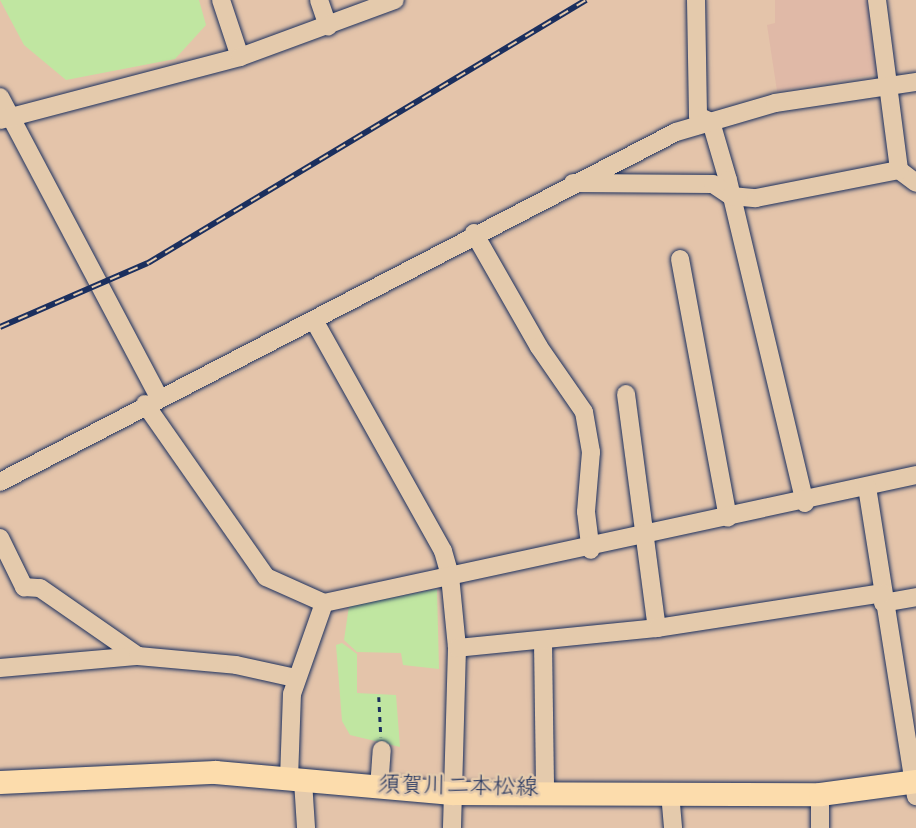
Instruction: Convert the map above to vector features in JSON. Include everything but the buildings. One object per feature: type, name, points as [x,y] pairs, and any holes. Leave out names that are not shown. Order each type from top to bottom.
[{"type":"main road","name":"須賀川二本松線","points":[[0,782],[215,772],[379,789],[452,793],[820,794],[915,786]]},
{"type":"street","points":[[221,0],[240,57]]},
{"type":"street","points":[[319,0],[328,26]]},
{"type":"street","points":[[6,119],[240,57],[395,0]]},
{"type":"street","points":[[696,0],[698,116],[711,122]]},
{"type":"street","points":[[877,0],[900,170],[916,183]]},
{"type":"street","points":[[0,482],[152,400],[315,322],[568,183],[676,132],[775,103],[916,82]]},
{"type":"street","points":[[0,97],[6,119],[93,272],[152,400],[266,577],[324,603],[591,550],[646,534],[805,503],[916,475]]},
{"type":"street","points":[[711,122],[805,503]]},
{"type":"street","points":[[568,183],[713,184],[731,196],[756,198],[900,170]]},
{"type":"street","points":[[474,233],[539,347],[584,412],[591,452],[586,512],[591,550]]},
{"type":"street","points":[[680,259],[728,518]]},
{"type":"street","points":[[315,322],[443,551],[450,576],[457,648],[452,828]]},
{"type":"street","points":[[626,394],[657,628]]},
{"type":"street","points":[[867,487],[915,786]]},
{"type":"street","points":[[0,538],[24,587],[40,588],[138,656]]},
{"type":"street","points":[[457,648],[543,642],[883,598],[916,597]]},
{"type":"street","points":[[306,828],[296,780],[295,678],[324,603]]},
{"type":"street","points":[[543,642],[545,792]]},
{"type":"street","points":[[0,668],[138,656],[236,665],[295,678]]},
{"type":"street","points":[[379,789],[382,750]]},
{"type":"street","points":[[670,793],[673,828]]},
{"type":"street","points":[[820,794],[820,828]]},
{"type":"path","points":[[379,696],[382,750]]},
{"type":"shaded area","points":[[775,0],[870,0],[878,74],[777,91],[767,25],[775,23]]},
{"type":"green space","points":[[0,0],[199,0],[206,25],[175,59],[66,80],[24,45]]},
{"type":"green space","points":[[437,589],[439,669],[403,665],[401,653],[357,652],[344,640],[349,606]]},
{"type":"green space","points":[[342,643],[357,654],[357,693],[396,695],[400,747],[350,735],[342,721],[336,645]]},
{"type":"railway","points":[[0,327],[148,263],[586,0]]}]
